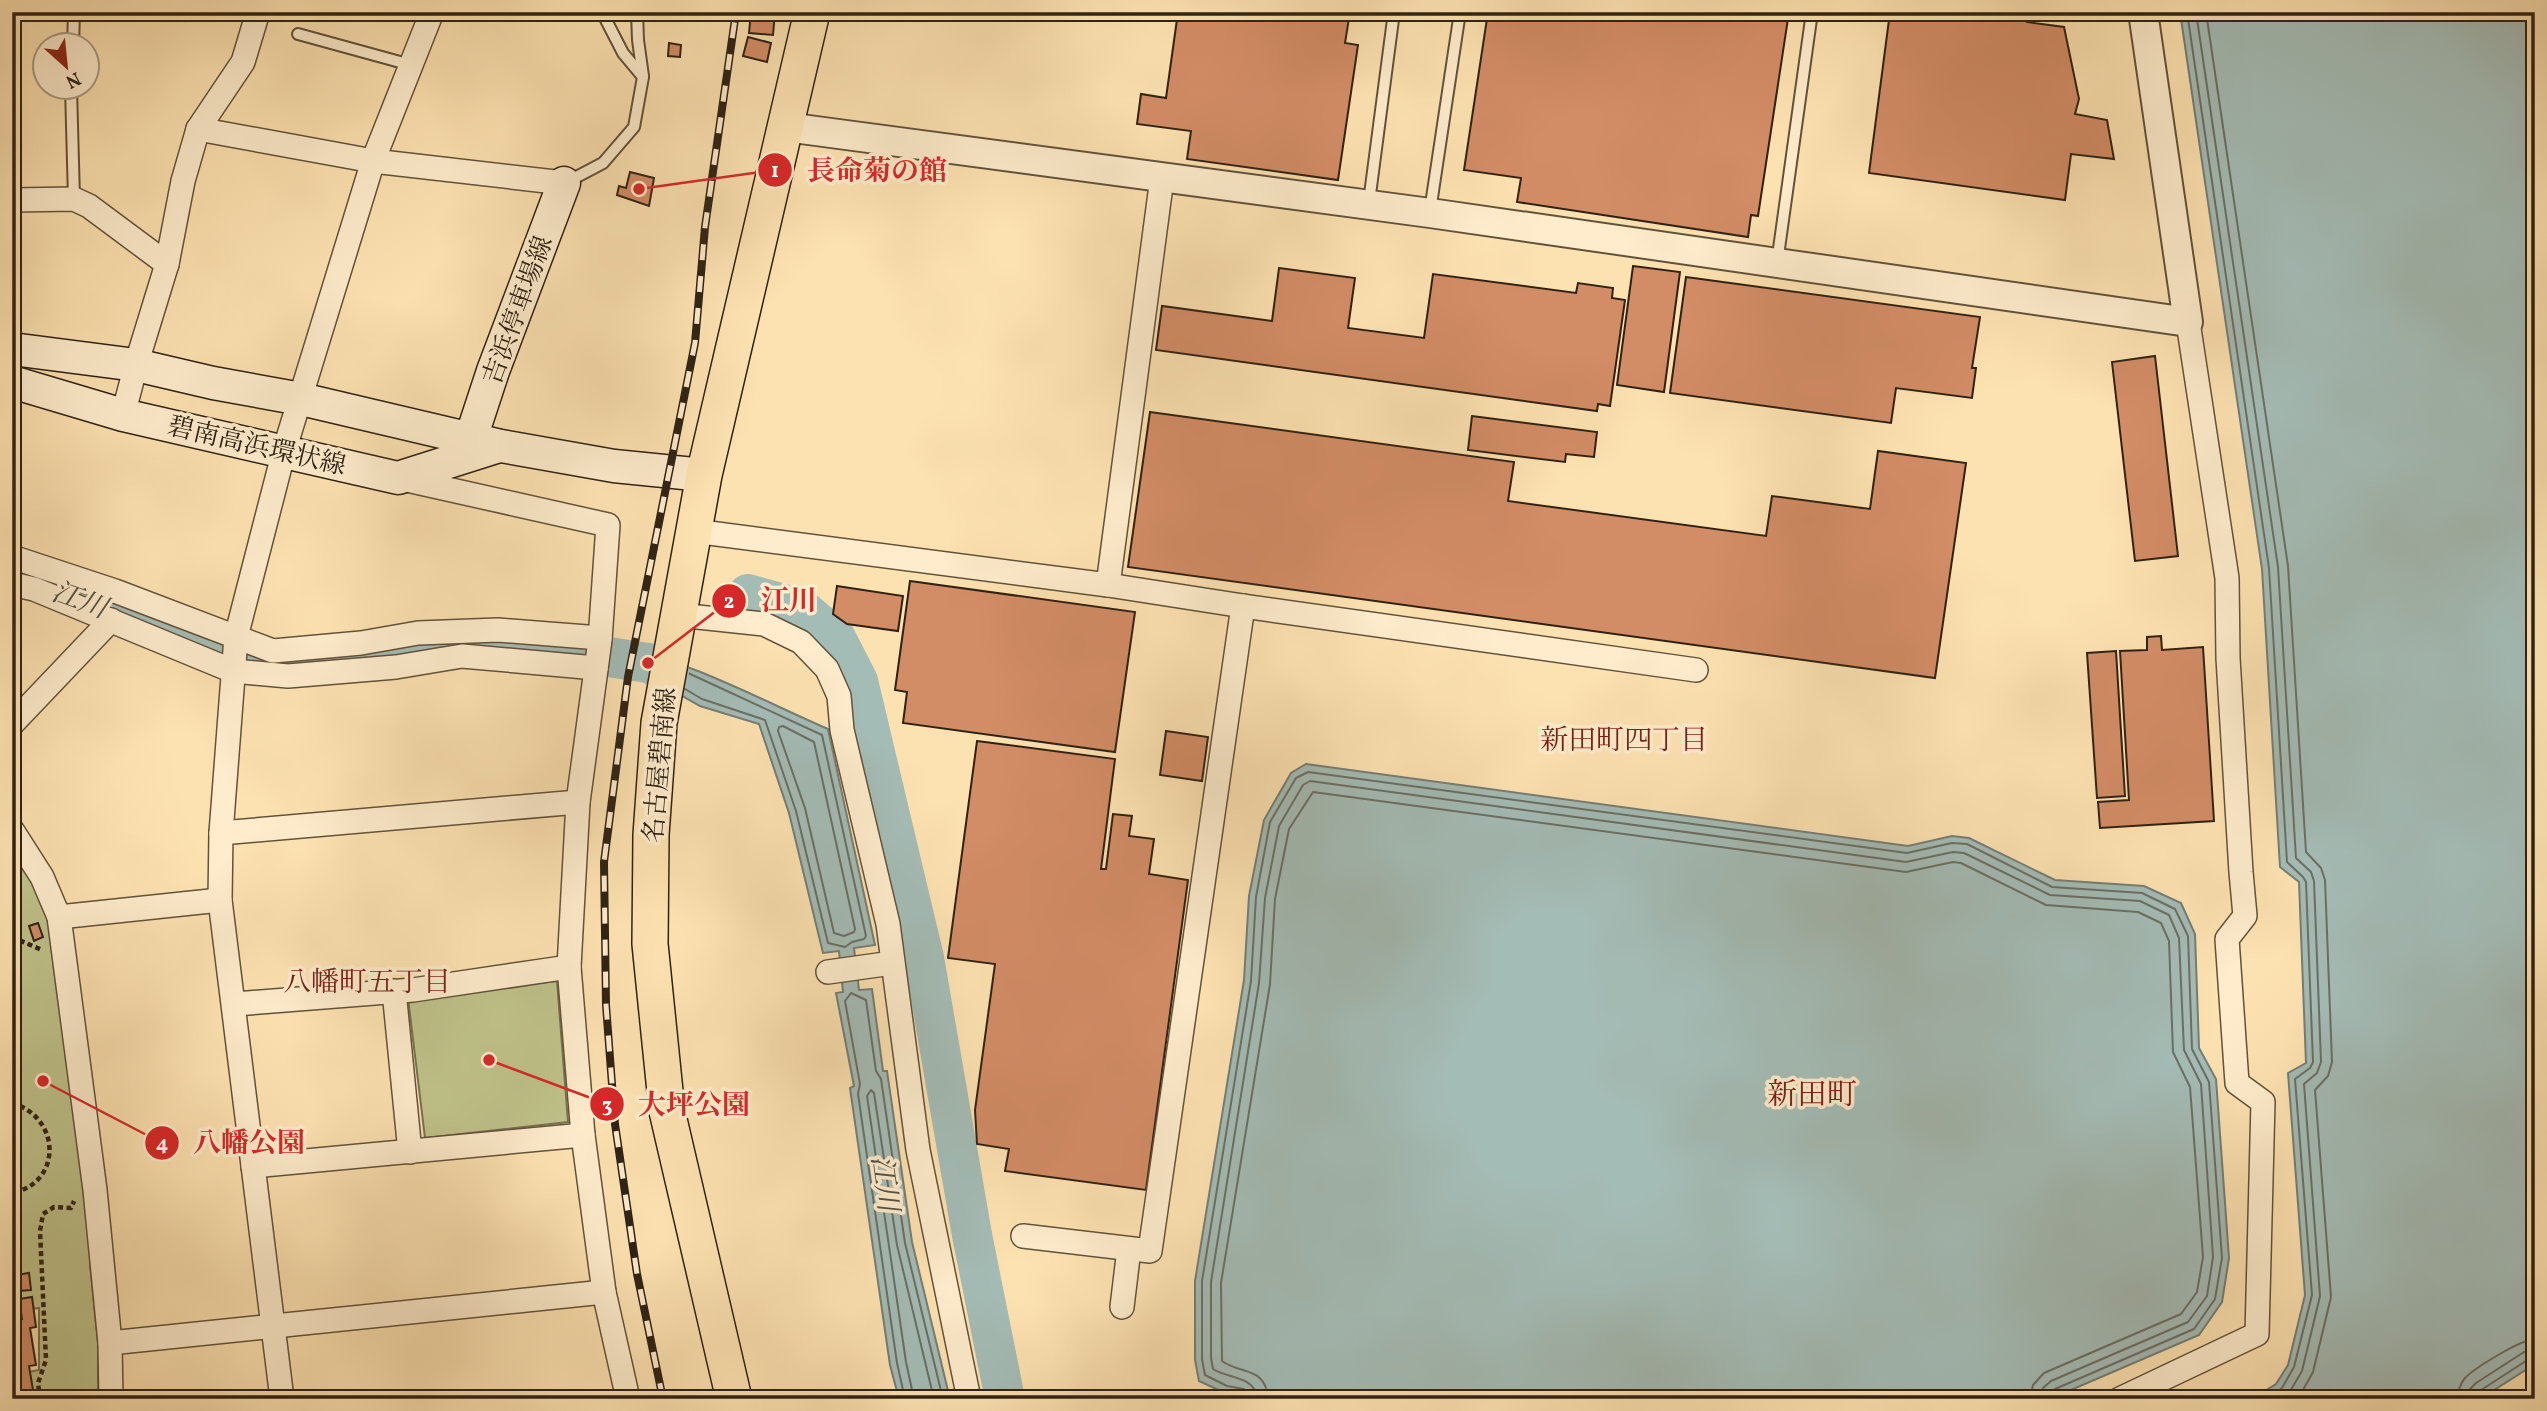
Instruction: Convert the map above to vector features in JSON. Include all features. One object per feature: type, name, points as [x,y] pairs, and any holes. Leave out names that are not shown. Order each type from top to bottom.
[{"type":"main road","name":"名古屋碧南線","points":[[734,1399],[667,1111],[650,944],[651,835],[659,723],[704,475],[812,12]]},
{"type":"main road","name":"吉浜停車場線","points":[[471,438],[564,183]]},
{"type":"main road","name":"碧南高浜環状線","points":[[12,349],[136,365],[212,383],[301,399],[501,446],[614,466],[704,475]]},
{"type":"main road","name":"碧南高浜環状線","points":[[12,382],[123,415],[397,478],[501,446]]},
{"type":"street","points":[[123,415],[167,264],[183,181],[198,129],[243,62],[258,12]]},
{"type":"street","points":[[282,1399],[235,1003],[220,900],[221,832],[235,637],[284,451],[373,161],[432,12]]},
{"type":"street","points":[[2120,1399],[2257,1334],[2263,1102],[2236,1083],[2227,939],[2245,916],[2245,898],[2241,872],[2228,658],[2227,578],[2143,12]]},
{"type":"street","points":[[786,127],[1368,205],[2188,322]]},
{"type":"street","points":[[198,129],[373,161],[564,183]]},
{"type":"street","points":[[1108,585],[1162,178]]},
{"type":"street","points":[[12,200],[74,199],[89,206],[167,264]]},
{"type":"street","points":[[397,478],[608,525],[600,639],[578,802],[569,967],[583,1135],[604,1292],[628,1399]]},
{"type":"street","points":[[694,531],[1108,585],[1696,670]]},
{"type":"street","points":[[12,557],[114,591],[273,651],[361,643],[418,633],[498,630],[600,639]]},
{"type":"street","points":[[12,584],[34,589],[233,670],[288,676],[396,667],[462,656],[596,667]]},
{"type":"street","points":[[1023,1236],[1150,1251],[1243,606]]},
{"type":"street","points":[[678,616],[764,624],[801,642],[827,669],[839,696],[842,730],[888,924],[891,963],[918,1150],[969,1399]]},
{"type":"street","points":[[12,724],[111,621]]},
{"type":"street","points":[[221,832],[578,802]]},
{"type":"street","points":[[12,830],[42,877],[59,917],[95,1190],[110,1343],[111,1399]]},
{"type":"street","points":[[59,917],[220,900]]},
{"type":"street","points":[[828,972],[891,963]]},
{"type":"street","points":[[235,1003],[394,991],[569,967]]},
{"type":"street","points":[[394,991],[410,1152]]},
{"type":"street","points":[[253,1166],[583,1135]]},
{"type":"street","points":[[1122,1307],[1129,1248]]},
{"type":"street","points":[[110,1343],[604,1292]]},
{"type":"lane","points":[[73,32],[74,12]]},
{"type":"lane","points":[[606,12],[605,18],[623,53],[643,77]]},
{"type":"lane","points":[[564,183],[603,163],[634,127],[643,77],[637,12]]},
{"type":"lane","points":[[1368,205],[1395,12]]},
{"type":"lane","points":[[1430,214],[1460,12]]},
{"type":"lane","points":[[1777,263],[1812,12]]},
{"type":"lane","points":[[298,34],[411,65]]},
{"type":"lane","points":[[71,102],[74,199]]},
{"type":"path","points":[[12,904],[19,921],[14,937]]},
{"type":"path","points":[[12,1103],[24,1107],[42,1122],[50,1145],[49,1157],[38,1178],[29,1186],[12,1193]]},
{"type":"path","points":[[40,1399],[38,1383],[46,1360],[40,1231],[43,1214],[54,1207],[71,1208],[78,1194],[95,1190]]},
{"type":"green space","points":[[12,841],[53,918],[94,1263],[90,1264],[98,1343],[98,1399],[12,1399],[12,1375],[39,1370],[39,1308],[12,1312]]},
{"type":"green space","points":[[557,981],[568,1122],[425,1138],[408,998]]},
{"type":"water","points":[[2180,12],[2535,12],[2535,1364],[2480,1399],[2252,1399],[2276,1384],[2288,1365],[2305,1295],[2288,1073],[2306,1063],[2299,882],[2280,867],[2262,569]]},
{"type":"water","points":[[618,646],[699,671],[828,729],[875,945],[854,948],[859,990],[872,989],[912,1242],[950,1399],[899,1399],[890,1365],[850,1088],[854,1086],[836,993],[843,992],[839,951],[823,953],[789,813],[759,724],[700,706],[647,676],[615,665]]},
{"type":"water","points":[[1306,764],[1908,846],[1952,836],[1969,838],[2055,880],[2144,886],[2181,903],[2195,934],[2199,1048],[2216,1079],[2229,1258],[2222,1302],[2199,1335],[2050,1399],[1543,1399],[1530,1396],[1525,1399],[1262,1399],[1225,1393],[1199,1381],[1195,1360],[1195,1281],[1244,980],[1249,896],[1264,820],[1291,773]]},
{"type":"building","points":[[157,12],[187,12],[185,21],[156,16]]},
{"type":"building","points":[[751,12],[775,12],[773,35],[749,33]]},
{"type":"building","points":[[1178,12],[1350,12],[1345,43],[1358,45],[1338,180],[1187,159],[1191,131],[1137,124],[1141,94],[1166,98]]},
{"type":"building","points":[[1488,12],[1789,12],[1758,216],[1751,215],[1748,237],[1517,202],[1521,178],[1464,170]]},
{"type":"building","points":[[1890,12],[2029,12],[2027,22],[2064,27],[2079,99],[2075,114],[2107,120],[2114,159],[2071,154],[2065,200],[1869,173]]},
{"type":"building","points":[[748,37],[771,43],[767,62],[743,56]]},
{"type":"building","points":[[669,43],[681,45],[680,57],[668,56]]},
{"type":"building","points":[[630,172],[654,178],[649,206],[617,195],[619,186],[626,188]]},
{"type":"building","points":[[1633,266],[1680,272],[1664,392],[1617,385]]},
{"type":"building","points":[[1279,268],[1355,278],[1348,328],[1424,338],[1433,274],[1576,293],[1578,283],[1613,288],[1612,298],[1625,300],[1610,406],[1598,404],[1597,411],[1156,350],[1162,306],[1272,321]]},
{"type":"building","points":[[1686,277],[1980,317],[1972,368],[1976,368],[1972,398],[1896,388],[1891,423],[1670,393]]},
{"type":"building","points":[[2155,356],[2178,556],[2135,561],[2112,362]]},
{"type":"building","points":[[1150,412],[1514,462],[1508,501],[1766,536],[1772,496],[1870,509],[1878,451],[1966,463],[1935,678],[1128,567]]},
{"type":"building","points":[[1472,416],[1597,432],[1594,457],[1566,454],[1565,462],[1468,450]]},
{"type":"building","points":[[910,581],[1135,612],[1115,752],[903,723],[907,692],[895,690]]},
{"type":"building","points":[[837,586],[903,596],[898,631],[847,624],[833,614]]},
{"type":"building","points":[[2161,636],[2162,650],[2203,647],[2214,821],[2100,828],[2098,802],[2129,800],[2120,651],[2147,650],[2147,637]]},
{"type":"building","points":[[2116,651],[2125,796],[2097,798],[2087,653]]},
{"type":"building","points":[[1166,731],[1208,737],[1202,781],[1160,775]]},
{"type":"building","points":[[977,741],[1115,759],[1101,869],[1106,869],[1113,814],[1132,816],[1129,836],[1154,839],[1149,874],[1188,880],[1146,1190],[1005,1171],[1009,1149],[977,1144],[975,1110],[995,964],[948,958]]},
{"type":"building","points":[[38,923],[43,937],[34,941],[29,926]]},
{"type":"building","points":[[29,1273],[31,1290],[18,1291],[16,1275]]},
{"type":"building","points":[[32,1297],[36,1327],[30,1328],[36,1365],[29,1366],[34,1396],[15,1399],[12,1381],[12,1320],[22,1319],[19,1299]]},
{"type":"waterway","points":[[748,594],[802,609],[836,638],[858,681],[924,958],[972,1235],[1005,1399]]},
{"type":"waterway","name":"江川","points":[[71,595],[243,657],[282,665],[460,644],[582,653],[648,663],[669,672]]},
{"type":"railway","points":[[663,1399],[637,1274],[615,1124],[606,1005],[604,862],[628,677],[695,343],[705,227],[736,12]]},
{"type":"place","name":"長命菊の館","points":[[639,189]]},
{"type":"place","name":"江川","points":[[648,663]]},
{"type":"place","name":"大坪公園","points":[[489,1060]]},
{"type":"place","name":"八幡公園","points":[[43,1081]]},
{"type":"district","name":"新田町四丁目","points":[[1624,739]]},
{"type":"district","name":"八幡町五丁目","points":[[367,981]]},
{"type":"district","name":"新田町","points":[[1812,1094]]}]
